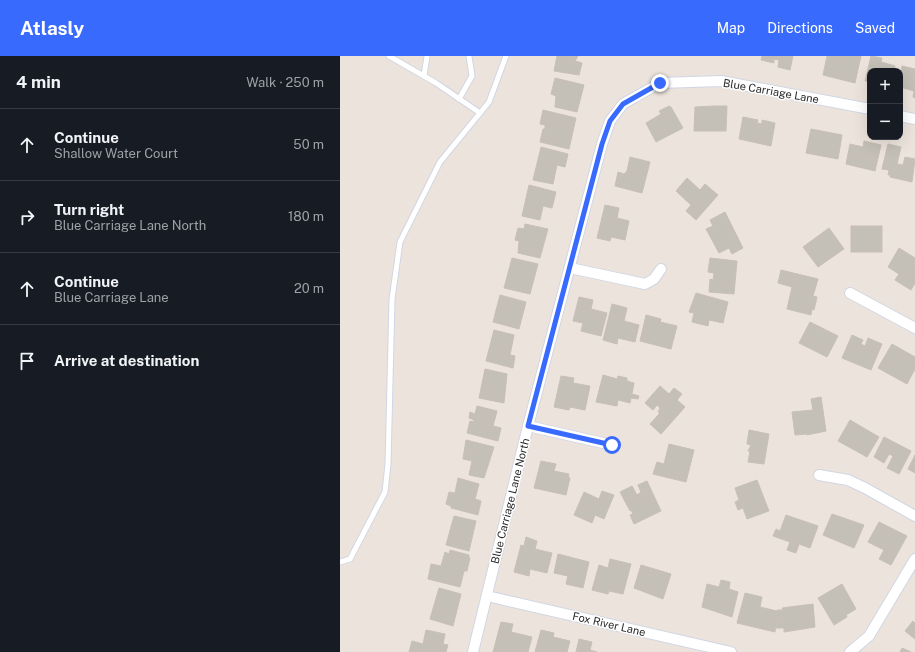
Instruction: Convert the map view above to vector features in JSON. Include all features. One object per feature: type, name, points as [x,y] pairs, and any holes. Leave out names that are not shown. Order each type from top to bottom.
[{"type":"street","name":"Blue Carriage Lane","points":[[627,102],[660,83],[721,81],[867,108]]},
{"type":"street","name":"Blue Carriage Lane North","points":[[473,652],[528,426],[602,144],[610,121],[623,104],[627,102]]},
{"type":"street","points":[[903,117],[915,119]]},
{"type":"street","points":[[570,268],[645,284],[654,279],[661,269]]},
{"type":"street","points":[[850,293],[915,328]]},
{"type":"street","points":[[528,426],[612,445]]},
{"type":"street","points":[[819,475],[848,480],[915,516]]},
{"type":"street","points":[[850,652],[869,636],[915,559]]},
{"type":"street","name":"Fox River Lane","points":[[487,596],[731,652]]},
{"type":"lane","points":[[389,56],[424,76],[480,113]]},
{"type":"lane","points":[[424,76],[427,56]]},
{"type":"lane","points":[[459,99],[472,76],[469,56]]},
{"type":"lane","points":[[340,562],[350,559],[385,492],[388,464],[392,299],[400,242],[440,162],[489,102],[506,56]]},
{"type":"building","points":[[557,56],[578,56],[575,61],[582,63],[579,75],[554,71]]},
{"type":"building","points":[[762,56],[793,56],[790,70],[778,67],[779,60],[774,59],[774,63],[761,60]]},
{"type":"building","points":[[827,56],[861,56],[855,83],[823,75]]},
{"type":"building","points":[[871,56],[882,58],[881,62],[895,66],[895,68],[868,68]]},
{"type":"building","points":[[902,66],[915,69],[915,98],[913,97],[914,91],[903,88]]},
{"type":"building","points":[[555,78],[584,85],[577,112],[555,107],[556,96],[551,94]]},
{"type":"building","points":[[669,106],[683,128],[656,142],[646,123],[661,114],[659,111]]},
{"type":"building","points":[[727,106],[726,131],[694,131],[695,107]]},
{"type":"building","points":[[543,110],[576,118],[569,149],[540,142],[543,129],[545,129],[545,125],[540,124]]},
{"type":"building","points":[[743,117],[758,120],[757,123],[762,124],[762,120],[775,123],[771,146],[739,139]]},
{"type":"building","points":[[811,129],[842,135],[838,159],[806,153]]},
{"type":"building","points":[[864,141],[881,145],[875,171],[846,164],[850,144],[863,147]]},
{"type":"building","points":[[888,144],[901,147],[897,164],[903,165],[905,157],[915,159],[912,182],[890,177],[891,175],[888,175],[889,170],[882,169]]},
{"type":"building","points":[[541,147],[568,154],[565,167],[557,165],[553,184],[533,180]]},
{"type":"building","points":[[630,157],[650,162],[642,193],[615,186],[618,172],[624,174],[627,171]]},
{"type":"building","points":[[687,178],[700,190],[705,184],[718,195],[696,220],[686,211],[691,205],[676,191]]},
{"type":"building","points":[[529,185],[556,192],[552,208],[543,206],[540,220],[522,216]]},
{"type":"building","points":[[605,205],[619,208],[617,218],[629,221],[625,240],[611,237],[610,241],[597,238]]},
{"type":"building","points":[[725,212],[743,248],[732,254],[729,248],[719,253],[706,229],[713,226],[710,220]]},
{"type":"building","points":[[525,224],[548,229],[540,258],[518,253],[519,241],[515,240],[518,228],[524,229]]},
{"type":"building","points":[[851,226],[882,226],[882,252],[851,252]]},
{"type":"building","points":[[829,228],[844,249],[818,267],[803,247]]},
{"type":"building","points":[[899,248],[915,258],[915,283],[911,290],[895,280],[899,274],[888,267]]},
{"type":"building","points":[[512,258],[538,264],[530,294],[504,288]]},
{"type":"building","points":[[710,258],[737,261],[734,294],[709,292],[710,279],[713,280],[714,273],[708,272]]},
{"type":"building","points":[[781,270],[818,279],[813,296],[817,297],[814,310],[812,309],[811,315],[787,309],[792,287],[778,283]]},
{"type":"building","points":[[696,293],[728,302],[723,323],[709,320],[708,326],[692,322],[694,313],[689,312]]},
{"type":"building","points":[[500,295],[526,302],[519,329],[493,322]]},
{"type":"building","points":[[579,297],[593,300],[591,309],[607,313],[601,336],[581,331],[583,323],[573,321]]},
{"type":"building","points":[[612,304],[627,308],[624,321],[639,325],[635,342],[618,338],[617,344],[603,340]]},
{"type":"building","points":[[646,315],[661,319],[660,322],[677,326],[671,349],[640,341]]},
{"type":"building","points":[[810,322],[838,336],[827,357],[799,343]]},
{"type":"building","points":[[494,330],[514,335],[510,355],[515,356],[513,368],[486,361]]},
{"type":"building","points":[[852,335],[863,340],[861,344],[865,346],[868,338],[882,344],[871,370],[842,358]]},
{"type":"building","points":[[892,344],[915,357],[915,369],[907,384],[878,368]]},
{"type":"building","points":[[485,369],[507,374],[504,403],[479,398]]},
{"type":"building","points":[[603,375],[617,379],[618,376],[627,378],[627,381],[634,383],[632,394],[639,396],[638,399],[631,398],[630,403],[618,400],[617,406],[596,402]]},
{"type":"building","points":[[561,376],[574,378],[573,383],[590,386],[585,410],[570,407],[569,410],[554,407]]},
{"type":"building","points":[[660,386],[669,394],[674,388],[682,394],[677,400],[685,407],[661,434],[650,424],[660,413],[658,412],[660,408],[657,405],[653,410],[645,403]]},
{"type":"building","points":[[821,397],[826,431],[807,435],[795,435],[792,412],[813,410],[811,399]]},
{"type":"building","points":[[477,406],[497,411],[493,426],[501,428],[498,441],[467,433],[470,421],[473,422],[474,420],[469,418],[470,412],[475,414]]},
{"type":"building","points":[[850,420],[879,437],[867,457],[838,441]]},
{"type":"building","points":[[749,430],[769,434],[764,464],[748,462],[750,451],[748,451],[751,445],[747,444]]},
{"type":"building","points":[[884,437],[911,451],[899,474],[887,468],[893,456],[889,454],[884,463],[874,457]]},
{"type":"building","points":[[466,440],[494,447],[484,478],[469,475],[472,461],[463,459]]},
{"type":"building","points":[[669,444],[694,450],[686,482],[653,474],[657,462],[664,464]]},
{"type":"building","points":[[915,455],[915,473],[908,469]]},
{"type":"building","points":[[541,461],[556,464],[554,471],[569,474],[568,477],[570,478],[566,495],[534,488]]},
{"type":"building","points":[[458,478],[479,484],[475,499],[481,501],[478,515],[451,508],[451,506],[446,504],[449,492],[455,493]]},
{"type":"building","points":[[757,480],[769,511],[747,519],[743,508],[738,510],[735,502],[739,500],[735,488]]},
{"type":"building","points":[[647,481],[661,511],[634,524],[630,515],[633,514],[620,492],[632,486],[637,495],[641,492],[638,485]]},
{"type":"building","points":[[602,491],[614,495],[604,519],[595,515],[592,523],[574,515],[584,492],[599,499]]},
{"type":"building","points":[[832,514],[864,525],[854,548],[823,535]]},
{"type":"building","points":[[786,515],[818,526],[810,548],[799,544],[796,553],[787,550],[790,542],[773,536],[776,529],[780,531]]},
{"type":"building","points":[[454,516],[476,521],[469,551],[446,545]]},
{"type":"building","points":[[879,522],[907,536],[891,565],[879,559],[884,550],[868,542]]},
{"type":"building","points":[[526,537],[537,541],[535,549],[552,553],[547,573],[530,569],[529,576],[514,572],[521,545],[524,546]]},
{"type":"building","points":[[450,550],[469,555],[470,558],[467,571],[464,571],[460,587],[428,579],[431,564],[441,566],[445,552],[449,554]]},
{"type":"building","points":[[558,554],[589,562],[583,588],[566,584],[568,576],[554,573]]},
{"type":"building","points":[[610,559],[631,564],[623,594],[609,591],[608,594],[592,590],[599,565],[608,568]]},
{"type":"building","points":[[641,565],[671,574],[663,599],[634,588]]},
{"type":"building","points":[[721,580],[730,582],[729,589],[738,592],[732,617],[702,607],[707,584],[719,587]]},
{"type":"building","points":[[842,584],[856,609],[834,625],[818,598]]},
{"type":"building","points":[[439,588],[461,594],[453,626],[430,619]]},
{"type":"building","points":[[745,593],[762,597],[760,607],[777,611],[775,632],[737,623]]},
{"type":"building","points":[[813,604],[815,627],[784,632],[784,628],[776,628],[777,610]]},
{"type":"building","points":[[913,621],[915,623],[915,639],[905,631]]},
{"type":"building","points":[[501,622],[513,624],[511,632],[532,637],[528,652],[493,652]]},
{"type":"building","points":[[426,630],[445,634],[443,644],[448,645],[446,652],[409,652],[412,641],[423,644]]},
{"type":"building","points":[[541,630],[554,633],[553,637],[570,641],[567,652],[535,652]]},
{"type":"building","points":[[579,639],[592,642],[590,650],[597,652],[576,652]]},
{"type":"building","points":[[902,648],[911,652],[900,652]]},
{"type":"route","points":[[612,445],[528,426],[602,144],[610,121],[623,104],[660,83]]}]
